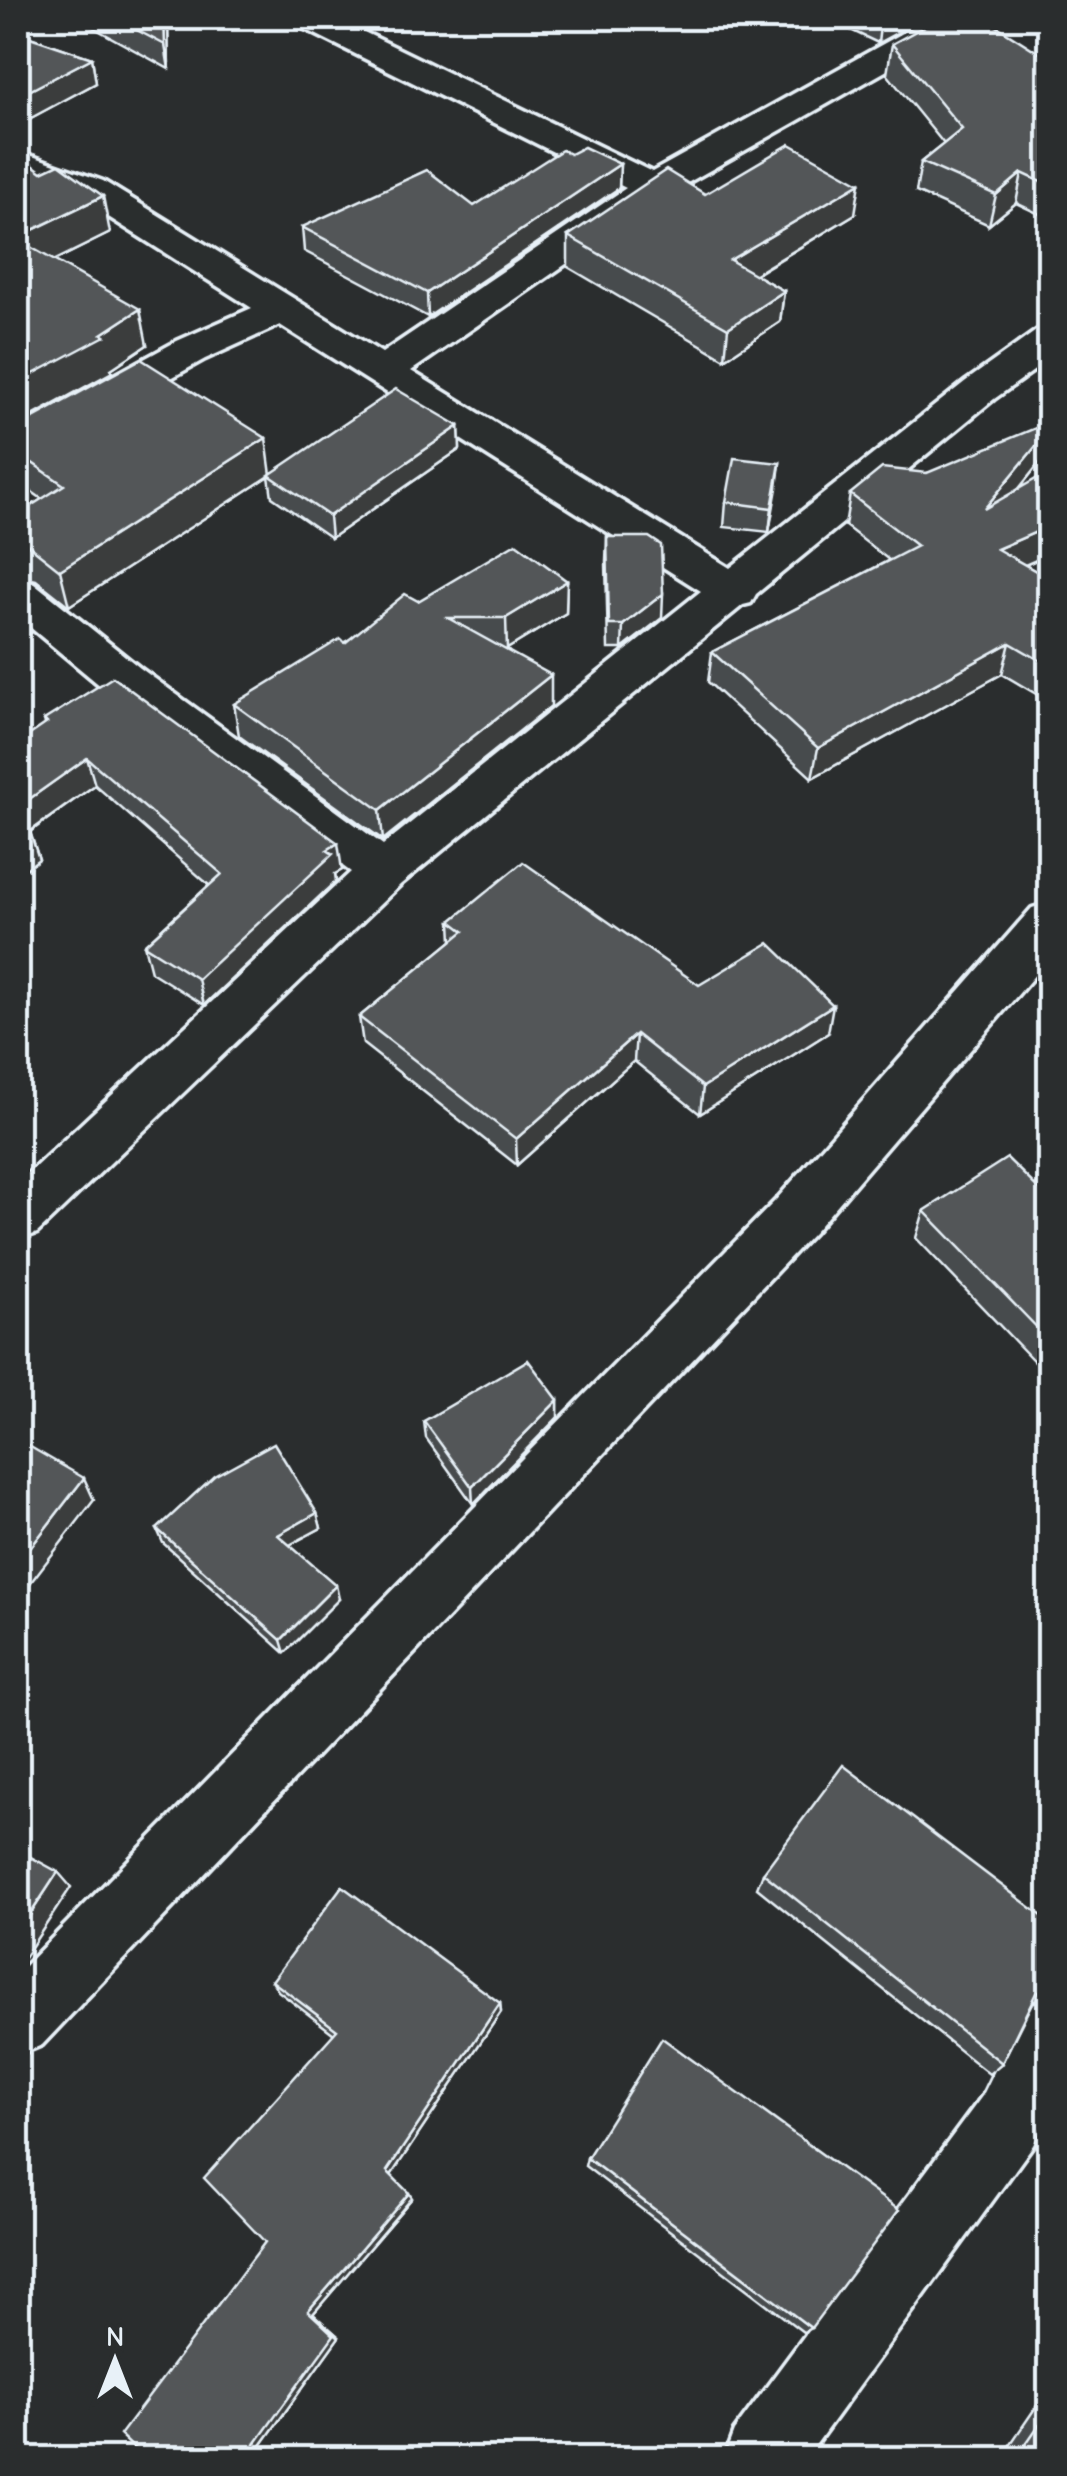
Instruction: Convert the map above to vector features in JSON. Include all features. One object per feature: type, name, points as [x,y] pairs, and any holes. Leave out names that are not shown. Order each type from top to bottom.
[{"type":"street","points":[[310,18],[654,187]]},
{"type":"street","points":[[382,372],[654,187],[955,18]]},
{"type":"street","points":[[18,162],[90,190],[735,592]]},
{"type":"street","points":[[18,445],[191,350],[284,308]]},
{"type":"street","points":[[18,1217],[384,871],[735,592],[980,390],[1050,340]]},
{"type":"street","points":[[18,594],[124,680],[384,871]]},
{"type":"street","points":[[18,2021],[794,1216],[1050,922]]},
{"type":"street","points":[[761,2458],[1008,2120],[1050,2031]]},
{"type":"building","points":[[114,18],[164,18],[165,45]]},
{"type":"building","points":[[940,18],[984,18],[1041,54],[1050,55],[1050,186],[1022,173],[996,195],[921,162],[962,129],[892,44]]},
{"type":"building","points":[[18,33],[92,58],[25,93],[18,91]]},
{"type":"building","points":[[790,144],[860,183],[730,260],[784,291],[728,328],[568,236],[666,170],[705,194]]},
{"type":"building","points":[[584,147],[620,164],[427,293],[302,227],[427,170],[474,206],[562,150],[570,154]]},
{"type":"building","points":[[18,154],[42,172],[59,164],[103,196],[18,237]]},
{"type":"building","points":[[18,240],[140,309],[102,334],[105,336],[18,382]]},
{"type":"building","points":[[141,359],[266,438],[60,570],[27,544],[18,542],[18,514],[64,485],[18,453],[18,423]]},
{"type":"building","points":[[396,389],[459,426],[329,516],[269,475]]},
{"type":"building","points":[[1050,422],[1050,429],[984,509],[1041,476],[1050,483],[1050,526],[997,549],[1050,579],[1050,666],[1010,643],[818,748],[712,652],[917,546],[850,494],[882,468],[927,473]]},
{"type":"building","points":[[734,458],[780,463],[772,508],[726,502]]},
{"type":"building","points":[[607,537],[649,537],[661,545],[663,594],[623,625],[609,625]]},
{"type":"building","points":[[516,543],[567,581],[506,618],[448,618],[551,675],[380,810],[234,704],[340,639],[345,643],[405,594],[418,601]]},
{"type":"building","points":[[113,677],[338,843],[327,850],[333,854],[198,979],[144,945],[222,874],[87,758],[18,807],[18,743],[47,723],[44,720]]},
{"type":"building","points":[[18,822],[30,832],[18,841]]},
{"type":"building","points":[[523,862],[699,985],[769,943],[833,1005],[703,1087],[636,1034],[516,1139],[359,1017],[464,931],[451,921]]},
{"type":"building","points":[[1007,1158],[1050,1200],[1050,1341],[924,1211]]},
{"type":"building","points":[[528,1360],[558,1400],[472,1487],[424,1421]]},
{"type":"building","points":[[20,1441],[84,1478],[18,1564],[18,1444]]},
{"type":"building","points":[[274,1443],[317,1513],[278,1535],[336,1585],[281,1640],[157,1529],[214,1476]]},
{"type":"building","points":[[843,1765],[1050,1922],[1050,1988],[1036,1993],[1002,2063],[763,1873]]},
{"type":"building","points":[[18,1850],[58,1872],[18,1933]]},
{"type":"building","points":[[342,1886],[500,2003],[387,2171],[409,2193],[308,2311],[334,2335],[245,2458],[144,2458],[120,2435],[265,2242],[204,2178],[337,2030],[272,1981]]},
{"type":"building","points":[[662,2038],[899,2210],[811,2328],[587,2158]]},
{"type":"building","points":[[1050,2409],[1050,2458],[1016,2458]]}]
